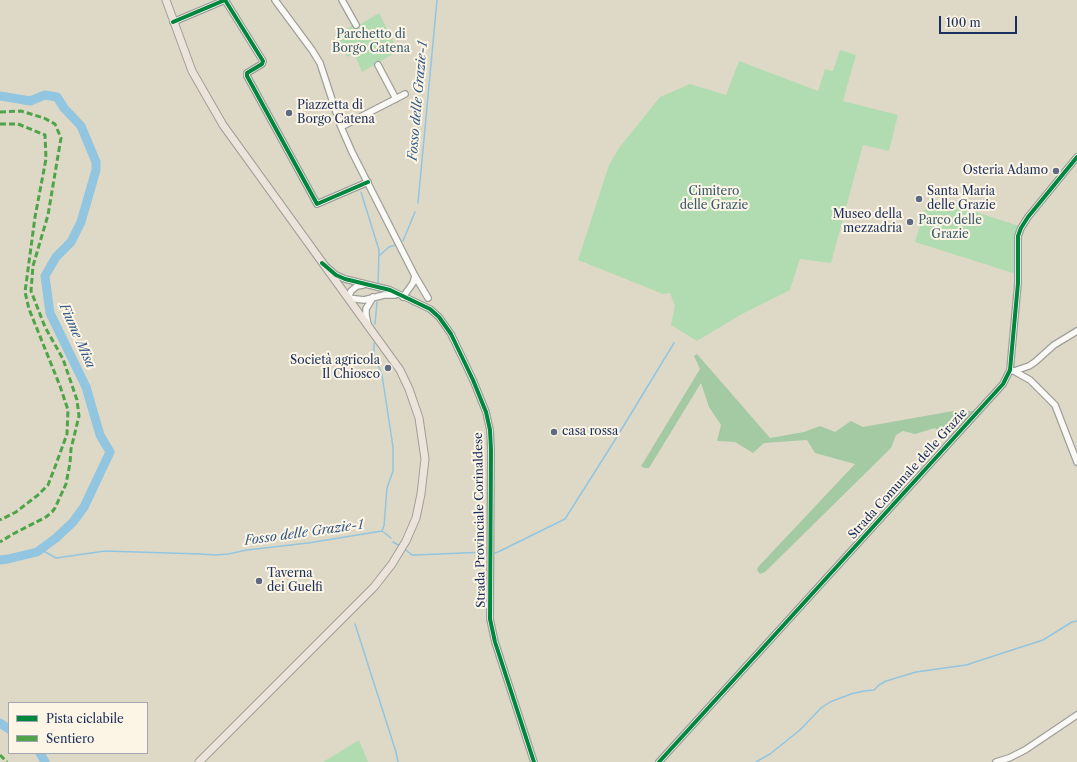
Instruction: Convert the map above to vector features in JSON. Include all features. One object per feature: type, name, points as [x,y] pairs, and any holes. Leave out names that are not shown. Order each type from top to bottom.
[{"type":"main road","name":"Strada Provinciale Corinaldese","points":[[166,0],[192,71],[223,125],[348,298]]},
{"type":"main road","points":[[199,762],[374,587],[392,564],[406,541],[416,518],[424,475],[424,444],[419,418],[409,389],[400,370],[348,298]]},
{"type":"street","points":[[173,22],[225,0],[263,61],[262,64],[247,73],[247,76],[317,204],[368,182]]},
{"type":"street","points":[[277,0],[320,63],[352,152],[415,276],[428,298]]},
{"type":"street","points":[[342,0],[356,25]]},
{"type":"street","points":[[378,65],[396,99]]},
{"type":"street","points":[[342,127],[405,94]]},
{"type":"street","name":"Strada Comunale delle Grazie","points":[[659,762],[1003,384],[1012,371],[1018,283],[1018,236],[1028,217],[1077,157]]},
{"type":"street","name":"Strada Provinciale Corinaldese","points":[[322,263],[336,275],[390,290],[403,297]]},
{"type":"street","points":[[403,297],[413,283],[415,276]]},
{"type":"street","points":[[348,298],[351,291],[358,286],[365,284]]},
{"type":"street","name":"Strada Provinciale Corinaldese","points":[[348,298],[364,300],[392,294],[421,304],[430,309],[442,321],[451,334],[470,373],[486,412],[490,430],[491,450],[490,619],[495,642],[534,762]]},
{"type":"street","points":[[370,329],[366,314],[368,304],[373,297]]},
{"type":"street","points":[[1012,371],[1029,366],[1054,345],[1077,332]]},
{"type":"street","points":[[1012,371],[1038,386],[1055,405],[1077,462]]},
{"type":"street","points":[[996,762],[1009,758],[1025,750],[1077,715]]},
{"type":"green space","name":"Parchetto di Borgo Catena","points":[[379,13],[398,51],[362,72],[354,53],[347,57],[337,36],[354,24],[356,27]]},
{"type":"green space","name":"Cimitero delle Grazie","points":[[840,50],[856,55],[843,101],[898,115],[889,151],[863,145],[831,263],[800,259],[790,290],[742,314],[697,341],[671,325],[675,306],[670,293],[663,294],[578,260],[609,165],[619,148],[660,97],[690,84],[726,95],[739,61],[818,91],[825,69],[833,71]]},
{"type":"green space","name":"Parco delle Grazie","points":[[929,197],[1019,226],[1016,274],[915,242]]},
{"type":"green space","points":[[697,354],[770,438],[804,432],[820,426],[835,432],[851,421],[863,427],[953,411],[975,411],[950,440],[935,428],[915,434],[903,431],[896,435],[891,448],[765,572],[760,574],[757,570],[758,567],[855,464],[815,453],[807,440],[764,443],[753,453],[735,442],[717,441],[721,425],[709,407],[701,383],[649,468],[644,468],[641,466],[700,369],[694,356]]},
{"type":"green space","points":[[359,740],[368,762],[323,762]]},
{"type":"waterway","name":"Fosso delle Grazie-1","points":[[418,203],[437,0]]},
{"type":"waterway","name":"Fiume Misa","points":[[0,96],[30,101],[45,95],[57,97],[64,108],[81,126],[96,162],[96,170],[81,222],[71,242],[56,257],[45,276],[50,313],[86,387],[100,435],[110,452],[84,507],[73,522],[56,538],[37,552],[0,560]]},
{"type":"waterway","points":[[361,192],[379,250],[378,286]]},
{"type":"waterway","name":"Fosso delle Grazie-1","points":[[403,241],[415,212]]},
{"type":"waterway","name":"Fosso delle Grazie-1","points":[[380,255],[389,247],[396,245]]},
{"type":"waterway","name":"Fosso delle Grazie-1","points":[[375,324],[377,302]]},
{"type":"waterway","name":"Fosso delle Grazie-1","points":[[374,343],[374,354],[382,375],[393,447],[393,471],[387,488],[384,526],[382,531]]},
{"type":"waterway","points":[[495,553],[565,519],[674,343]]},
{"type":"waterway","points":[[382,531],[391,538]]},
{"type":"waterway","name":"Fosso delle Grazie-1","points":[[40,549],[56,558],[105,551],[215,555],[308,543],[382,531]]},
{"type":"waterway","points":[[393,542],[400,546]]},
{"type":"waterway","points":[[406,550],[412,555],[486,552]]},
{"type":"waterway","points":[[756,762],[770,754],[800,730],[821,708],[830,702],[851,694],[874,690],[886,681],[916,672],[966,665],[1043,640],[1072,622],[1077,621]]},
{"type":"waterway","points":[[355,624],[398,762]]},
{"type":"waterway","name":"Fiume Misa","points":[[0,723],[8,728]]},
{"type":"waterway","name":"Fiume Misa","points":[[41,754],[45,762]]},
{"type":"marked path","points":[[0,112],[21,111],[44,118],[55,124],[61,138],[48,215],[33,266],[31,291],[45,327],[63,359],[77,400],[79,416],[71,449],[66,484],[55,508],[46,517],[0,542]]},
{"type":"marked path","points":[[0,124],[18,124],[45,135],[46,159],[35,217],[25,292],[29,309],[68,410],[67,434],[48,485],[16,512],[0,520]]},
{"type":"marked path","points":[[0,755],[7,762]]},
{"type":"cycle path","points":[[173,22],[225,0],[263,61],[262,64],[247,73],[247,76],[317,204],[368,182]]},
{"type":"cycle path","points":[[659,762],[1003,384],[1010,370],[1018,283],[1018,236],[1028,217],[1077,157]]},
{"type":"cycle path","points":[[322,263],[336,275],[345,279],[390,290],[430,309],[439,317],[451,334],[473,380],[486,412],[490,430],[490,619],[495,642],[534,762]]},
{"type":"place","name":"Piazzetta di Borgo Catena","points":[[289,113]]},
{"type":"place","name":"Osteria Adamo","points":[[1056,171]]},
{"type":"place","name":"Santa Maria delle Grazie","points":[[919,199]]},
{"type":"place","name":"Museo della mezzadria","points":[[910,222]]},
{"type":"place","name":"Società agricola Il Chiosco","points":[[388,368]]},
{"type":"place","name":"casa rossa","points":[[554,432]]},
{"type":"place","name":"Taverna dei Guelfi","points":[[259,581]]}]
